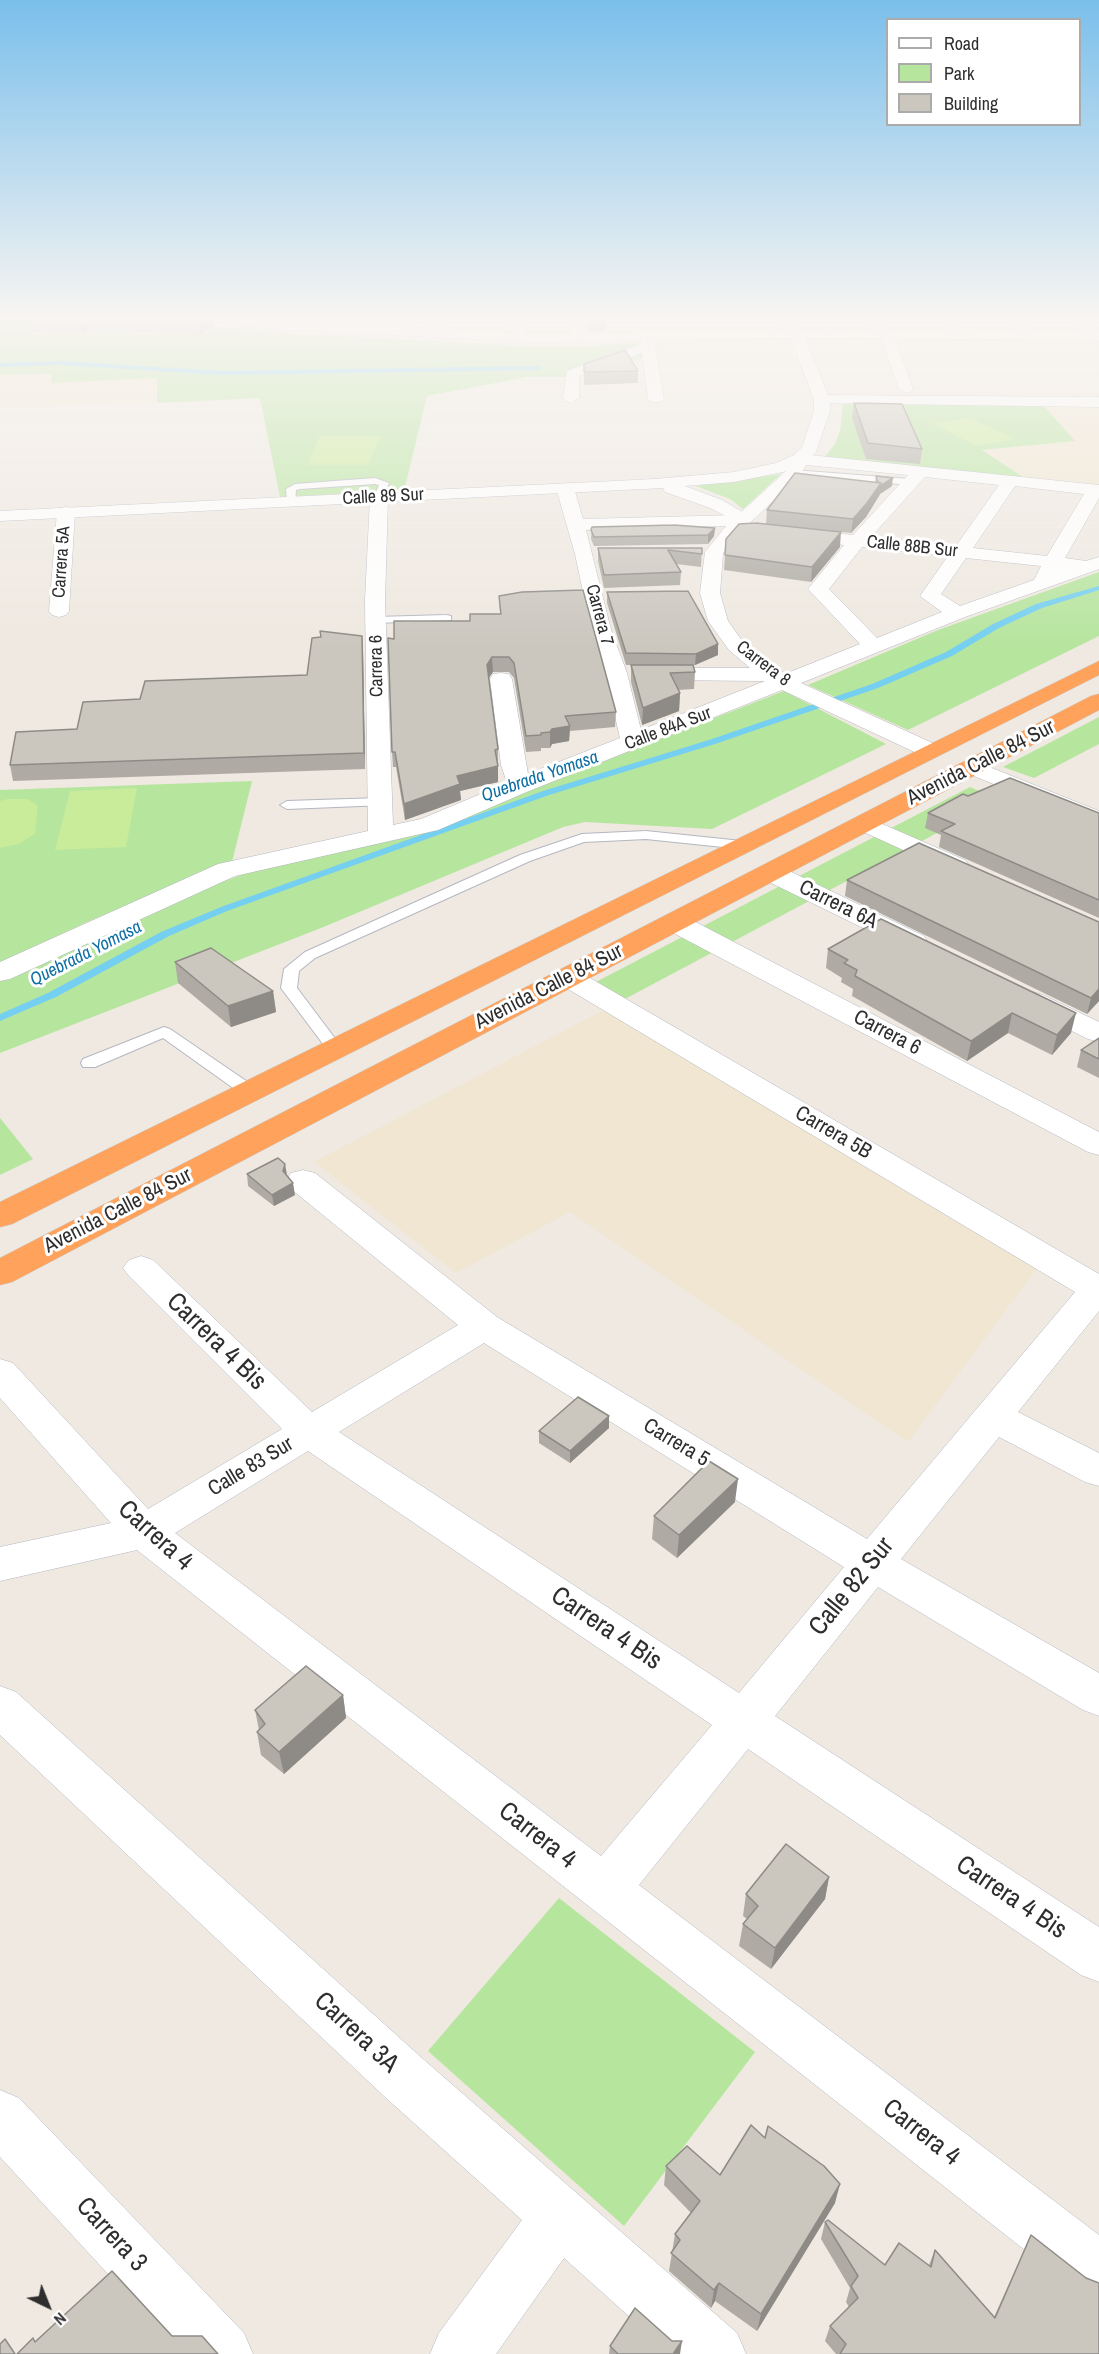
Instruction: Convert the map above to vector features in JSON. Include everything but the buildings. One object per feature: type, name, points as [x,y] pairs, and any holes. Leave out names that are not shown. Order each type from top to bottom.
[{"type":"highway","name":"Avenida Calle 84 Sur","points":[[0,1216],[1099,667]]},
{"type":"highway","name":"Avenida Calle 84 Sur","points":[[0,1272],[1099,701]]},
{"type":"street","points":[[691,552],[714,552],[744,526],[801,460],[818,428]]},
{"type":"street","name":"Calle 89 Sur","points":[[0,516],[655,484],[734,477],[781,467],[801,460],[916,477],[1010,481],[1097,490]]},
{"type":"street","points":[[873,647],[818,589],[857,541],[916,477]]},
{"type":"street","points":[[958,613],[930,596],[1010,481]]},
{"type":"street","points":[[655,484],[693,494],[744,526]]},
{"type":"street","name":"Carrera 7","points":[[565,488],[584,554],[585,567],[601,630],[616,673],[633,742]]},
{"type":"street","points":[[1040,584],[1097,490]]},
{"type":"street","name":"Carrera 6","points":[[379,497],[376,620],[381,835]]},
{"type":"street","name":"Carrera 5A","points":[[59,611],[66,512]]},
{"type":"street","points":[[575,525],[744,526]]},
{"type":"street","name":"Calle 88B Sur","points":[[779,533],[1094,565]]},
{"type":"street","name":"Carrera 8","points":[[714,552],[710,593],[718,621],[736,646],[786,684],[931,751]]},
{"type":"street","points":[[584,554],[607,554]]},
{"type":"street","name":"Calle 84A Sur","points":[[0,973],[227,870],[429,825],[520,786],[786,684],[958,613],[1094,565]]},
{"type":"street","points":[[688,593],[710,593]]},
{"type":"street","points":[[616,673],[786,684]]},
{"type":"street","points":[[501,679],[513,765],[520,786]]},
{"type":"street","points":[[972,767],[1099,820]]},
{"type":"street","points":[[864,823],[979,876]]},
{"type":"street","name":"Carrera 6A","points":[[771,872],[932,951]]},
{"type":"street","name":"Carrera 6","points":[[674,922],[1099,1145]]},
{"type":"street","name":"Carrera 5B","points":[[568,977],[1098,1288]]},
{"type":"street","points":[[1015,992],[1099,1033]]},
{"type":"street","name":"Carrera 5","points":[[303,1181],[484,1326],[872,1563],[1099,1696]]},
{"type":"street","name":"Carrera 4 Bis","points":[[141,1268],[309,1432],[1099,1957]]},
{"type":"street","name":"Calle 82 Sur","points":[[605,1889],[1098,1288]]},
{"type":"street","name":"Calle 83 Sur","points":[[0,1564],[144,1532],[484,1326]]},
{"type":"street","name":"Carrera 4","points":[[0,1373],[144,1532],[1099,2271]]},
{"type":"street","points":[[992,1416],[1099,1471]]},
{"type":"street","name":"Carrera 3A","points":[[0,1706],[405,2078],[716,2354]]},
{"type":"street","name":"Carrera 3","points":[[0,2117],[223,2354]]},
{"type":"street","points":[[460,2354],[560,2216]]},
{"type":"lane","points":[[376,620],[447,618]]},
{"type":"lane","points":[[287,805],[380,802]]},
{"type":"lane","points":[[335,1049],[289,988],[292,969],[310,955],[525,858],[582,838],[646,836],[742,845]]},
{"type":"lane","points":[[89,1063],[164,1032],[249,1091]]},
{"type":"shaded area","points":[[1063,428],[1099,428],[1099,486],[1026,479],[981,449],[1074,441]]},
{"type":"shaded area","points":[[604,1010],[1037,1268],[908,1442],[570,1212],[456,1273],[314,1162]]},
{"type":"green space","points":[[266,428],[419,428],[404,491],[280,497]]},
{"type":"green space","points":[[840,428],[1063,428],[1075,441],[982,450],[1026,479],[823,459],[835,444]]},
{"type":"green space","points":[[941,428],[991,428],[1015,439],[977,446]]},
{"type":"green space","points":[[320,436],[381,436],[368,465],[307,465]]},
{"type":"green space","points":[[781,474],[743,509],[730,499],[696,486]]},
{"type":"green space","points":[[1099,572],[1099,636],[908,730],[808,685],[938,630]]},
{"type":"green space","points":[[784,691],[886,744],[712,829],[585,822],[563,827],[321,928],[0,1053],[0,980],[168,901],[244,874],[499,802]]},
{"type":"green space","points":[[1099,717],[1099,744],[1034,778],[1003,767]]},
{"type":"green space","points":[[252,781],[232,862],[87,922],[0,963],[0,790]]},
{"type":"green space","points":[[970,787],[999,800],[623,1000],[594,983]]},
{"type":"green space","points":[[137,788],[126,847],[55,850],[70,791]]},
{"type":"green space","points":[[28,799],[38,806],[35,834],[19,844],[0,848],[0,801]]},
{"type":"green space","points":[[0,1118],[33,1159],[0,1175]]},
{"type":"green space","points":[[559,1898],[755,2052],[624,2226],[428,2051]]},
{"type":"waterway","name":"Quebrada Yomasa","points":[[0,1018],[52,995],[165,934],[224,909],[546,793],[712,742],[875,686],[949,654],[996,626],[1039,606],[1099,588]]}]
